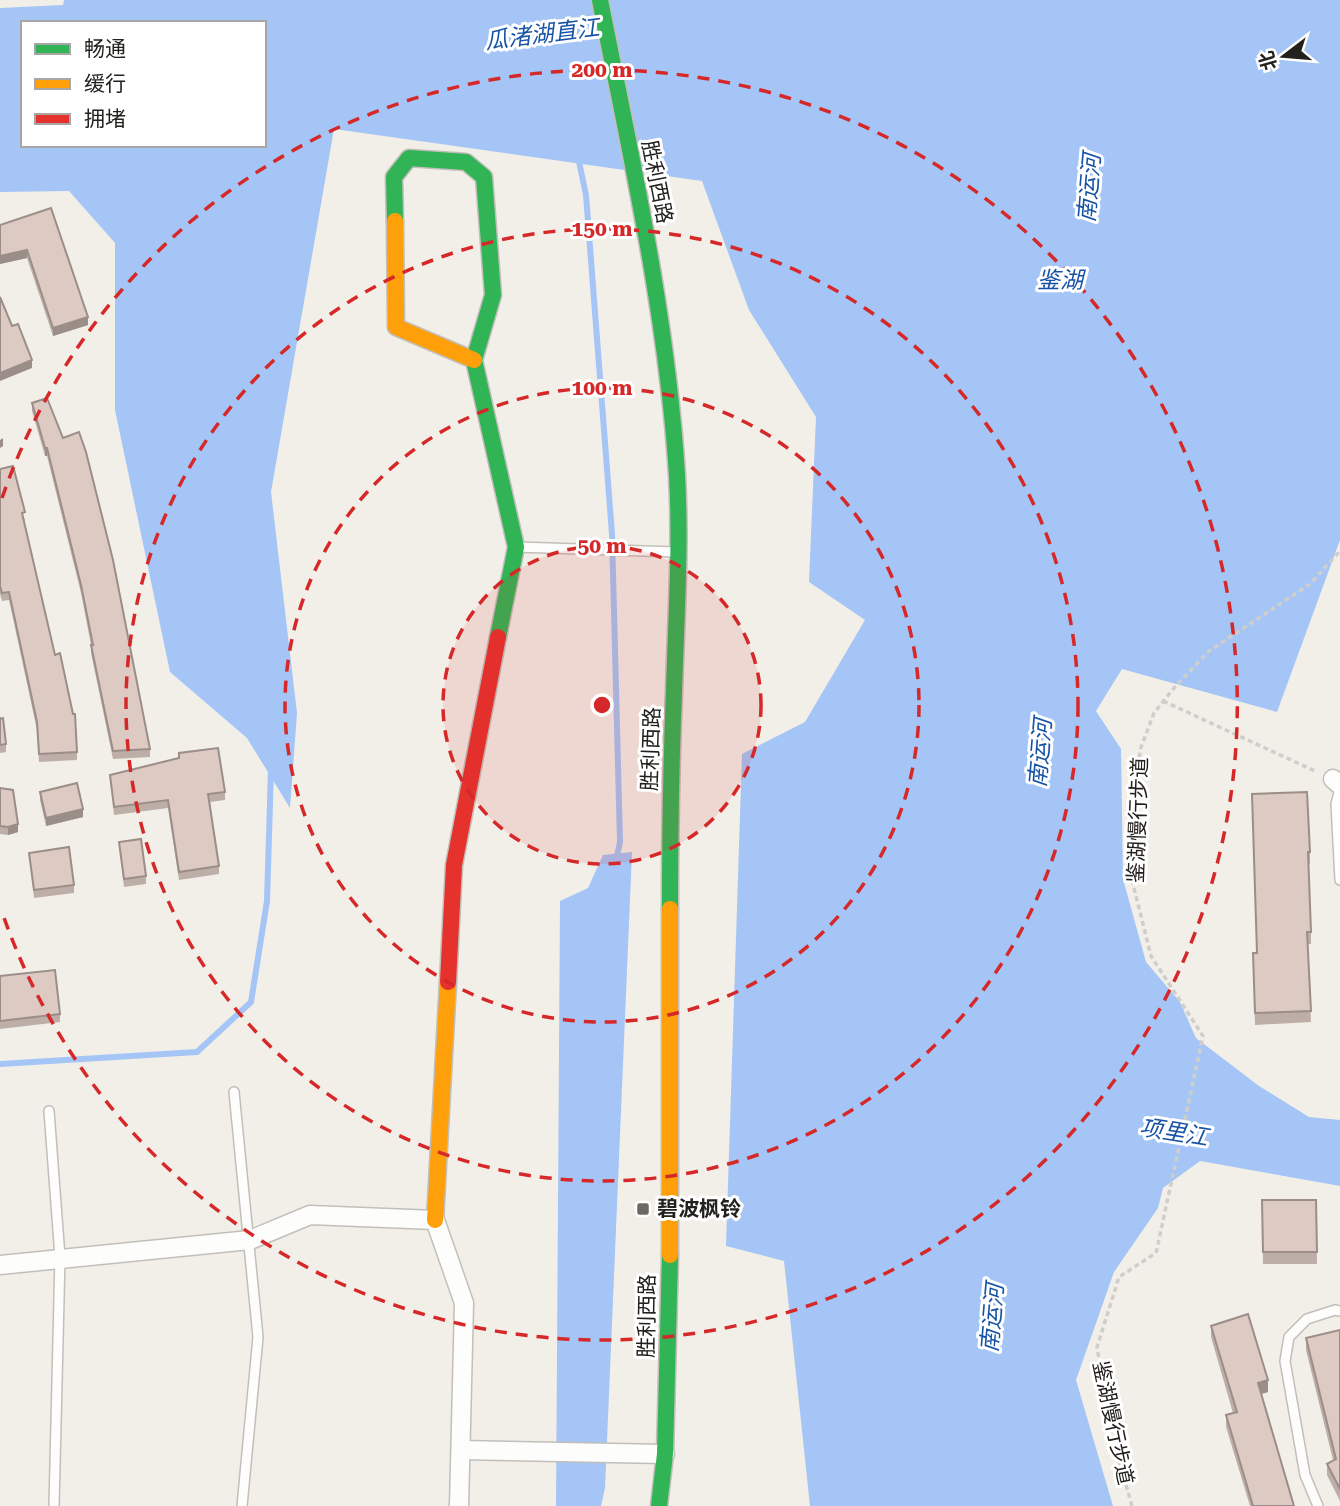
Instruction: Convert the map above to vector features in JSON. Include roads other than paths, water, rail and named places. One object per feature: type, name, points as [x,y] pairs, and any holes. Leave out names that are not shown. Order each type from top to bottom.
[{"type":"street","name":"胜利西路","points":[[600,0],[643,224],[670,394],[677,476],[679,553],[670,786],[670,1239],[665,1454],[659,1506]]},
{"type":"street","points":[[459,1506],[464,1303],[435,1220],[454,865],[516,547],[474,360],[493,295],[484,177],[466,162],[409,158],[394,177],[396,327],[474,360]]},
{"type":"street","points":[[0,1265],[250,1240],[310,1215],[435,1220]]},
{"type":"street","points":[[461,1450],[665,1454]]},
{"type":"lane","points":[[516,547],[679,553]]},
{"type":"lane","points":[[1338,785],[1336,804],[1340,880]]},
{"type":"lane","points":[[234,1092],[258,1337],[242,1506]]},
{"type":"lane","points":[[49,1111],[60,1257],[54,1506]]},
{"type":"lane","points":[[1318,1506],[1305,1475],[1285,1361],[1289,1336],[1307,1319],[1335,1310],[1340,1311]]},
{"type":"water","name":"鉴湖","points":[[64,0],[1340,0],[1340,540],[1277,712],[1122,669],[1096,711],[1121,749],[1123,879],[1146,962],[1180,1002],[1196,1038],[1259,1086],[1309,1117],[1340,1120],[1340,1186],[1200,1161],[1163,1188],[1158,1208],[1114,1272],[1076,1380],[1113,1506],[810,1506],[784,1261],[726,1246],[742,754],[805,722],[865,620],[809,582],[816,417],[749,310],[702,181],[334,129],[271,492],[297,713],[290,808],[247,738],[170,672],[115,410],[115,243],[69,191],[0,192],[0,8],[63,5]]},
{"type":"water","points":[[632,852],[605,1488],[601,1506],[556,1506],[560,901],[588,888],[603,855]]},
{"type":"waterway","points":[[578,157],[586,195],[612,534],[620,842],[616,861]]},
{"type":"waterway","points":[[0,1064],[197,1052],[251,1002],[267,901],[271,769]]},
{"type":"place","name":"碧波枫铃","points":[[643,1209]]},
{"type":"water label","name":"瓜渚湖直江","points":[[542,34]]},
{"type":"water label","name":"南运河","points":[[1089,188]]},
{"type":"water label","name":"南运河","points":[[1040,753]]},
{"type":"water label","name":"项里江","points":[[1174,1132]]},
{"type":"water label","name":"南运河","points":[[992,1318]]}]
